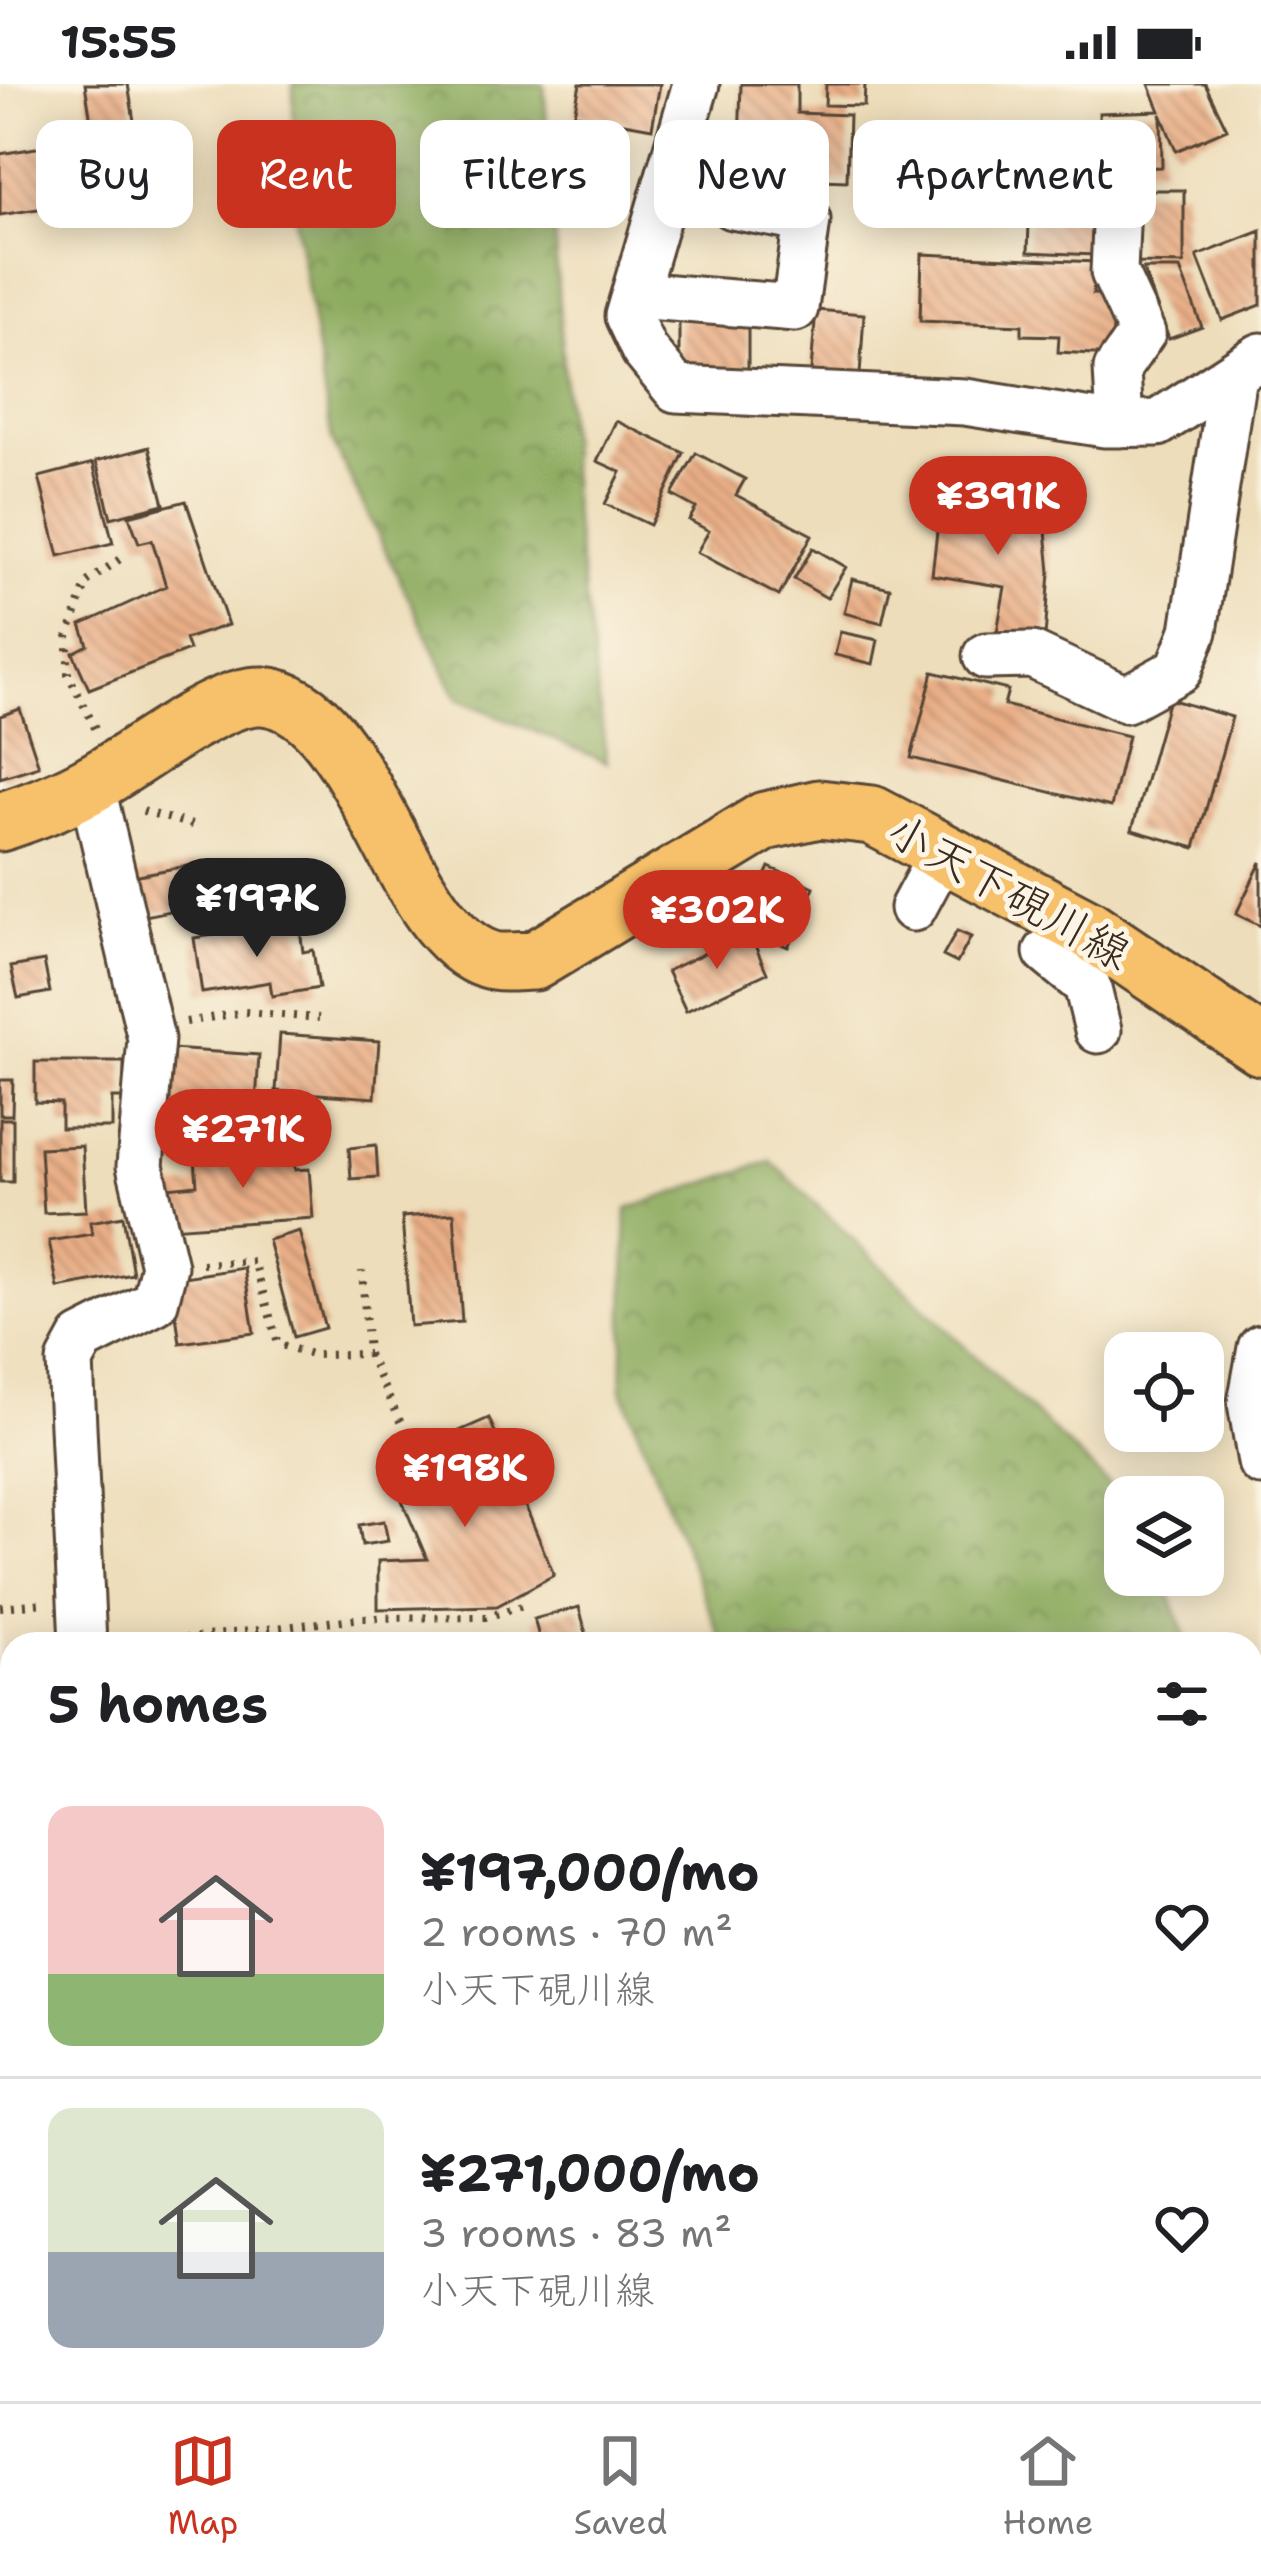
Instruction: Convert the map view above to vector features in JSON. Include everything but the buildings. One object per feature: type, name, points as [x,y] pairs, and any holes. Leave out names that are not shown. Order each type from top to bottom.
[{"type":"main road","name":"小天下硯川線","points":[[0,822],[102,791],[232,701],[264,696],[310,716],[346,764],[450,936],[490,960],[535,962],[765,821],[819,809],[872,814],[943,852],[1047,952],[1261,1046]]},
{"type":"street","points":[[696,84],[628,316],[644,350],[676,389],[964,402],[1120,424],[1158,423],[1247,365]]},
{"type":"street","points":[[634,295],[795,308],[806,228]]},
{"type":"street","points":[[1116,228],[1114,272],[1142,333],[1117,369],[1120,424]]},
{"type":"street","points":[[986,656],[1032,655],[1126,699],[1179,670],[1194,631],[1247,365]]},
{"type":"street","points":[[82,1632],[70,1361],[82,1339],[155,1302],[164,1266],[140,1166],[149,1028],[102,791]]},
{"type":"street","points":[[913,908],[943,852]]},
{"type":"street","points":[[1047,952],[1087,985],[1098,1030]]},
{"type":"street","points":[[1261,1348],[1251,1403],[1261,1462]]},
{"type":"path","points":[[120,559],[87,582],[68,636],[68,674],[102,791],[196,826]]},
{"type":"path","points":[[149,1028],[244,1012],[319,1018]]},
{"type":"path","points":[[161,1253],[192,1265],[254,1261],[278,1344],[314,1355],[368,1354]]},
{"type":"path","points":[[362,1271],[368,1354],[419,1461]]},
{"type":"path","points":[[241,1632],[363,1618],[486,1617],[530,1604]]},
{"type":"green space","points":[[293,84],[544,84],[546,120],[420,120],[420,228],[554,228],[573,512],[607,762],[458,699],[332,441],[297,228],[396,228],[396,120],[293,120]]},
{"type":"green space","points":[[771,1161],[1104,1480],[1104,1596],[1170,1596],[1184,1632],[718,1632],[622,1390],[627,1209]]}]
